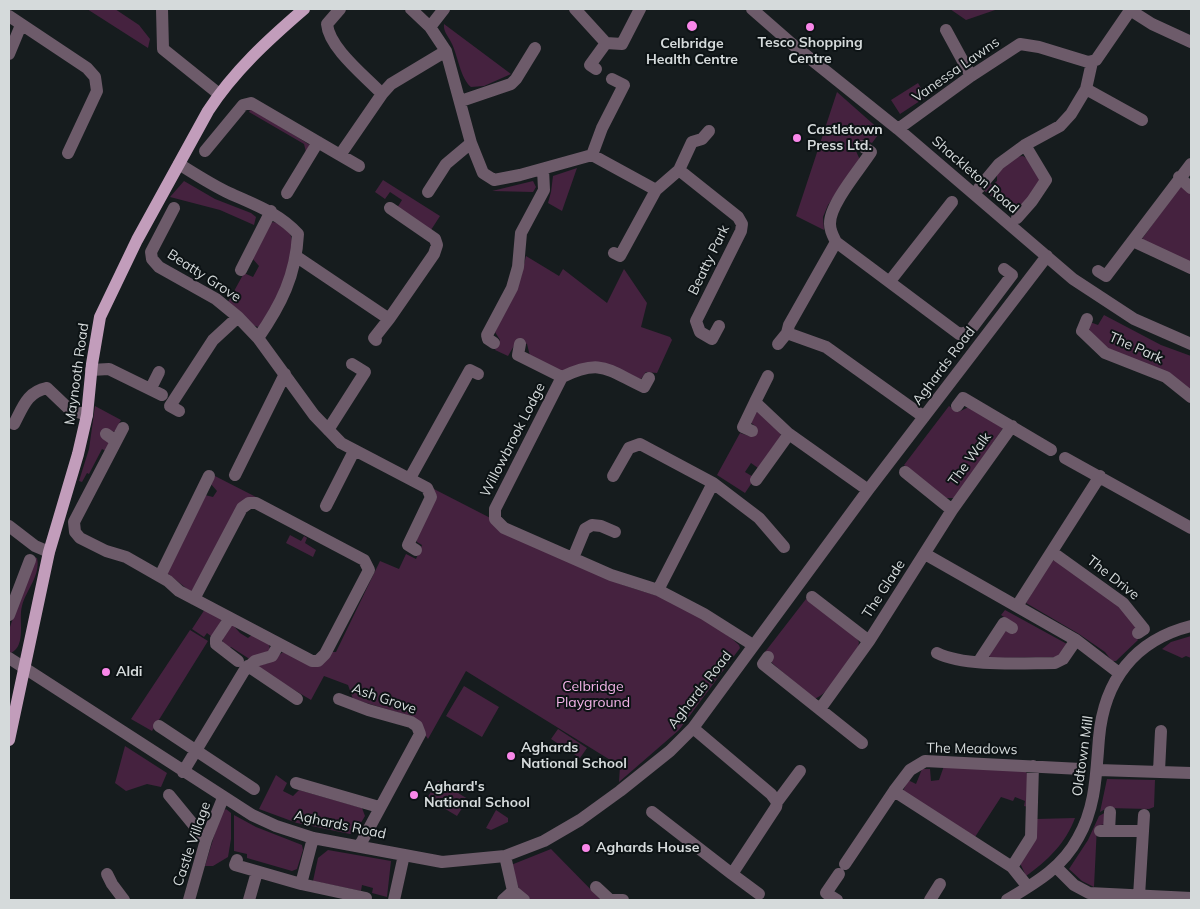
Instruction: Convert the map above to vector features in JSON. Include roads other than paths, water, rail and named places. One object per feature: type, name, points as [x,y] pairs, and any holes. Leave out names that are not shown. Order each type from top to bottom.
[{"type":"main road","name":"Maynooth Road","points":[[9,740],[49,552],[78,454],[87,415],[91,370],[100,317],[137,240],[200,122],[219,94],[261,46],[304,9]]},
{"type":"street","points":[[162,9],[163,48],[219,94]]},
{"type":"street","points":[[340,9],[327,24],[327,33],[334,44],[382,94]]},
{"type":"street","points":[[411,9],[430,27],[446,51],[462,101],[471,143],[483,173],[494,180],[592,155],[656,190]]},
{"type":"street","points":[[430,27],[444,9]]},
{"type":"street","points":[[575,9],[606,43],[622,44],[640,9]]},
{"type":"street","name":"Shackleton Road","points":[[752,9],[792,44],[898,129],[1073,279],[1120,311],[1148,326],[1191,344]]},
{"type":"street","points":[[979,188],[999,164],[1025,145],[1060,126],[1071,114],[1086,89],[1092,62],[1099,57],[1131,10],[1191,42]]},
{"type":"street","points":[[9,16],[86,68],[96,77],[97,91],[68,153]]},
{"type":"street","points":[[9,54],[21,25]]},
{"type":"street","points":[[946,30],[971,76]]},
{"type":"street","points":[[596,69],[590,65],[606,43]]},
{"type":"street","name":"Vanessa Lawns","points":[[898,129],[971,76],[1023,44],[1092,62]]},
{"type":"street","points":[[462,101],[510,84],[516,78],[535,48]]},
{"type":"street","points":[[340,155],[391,84],[446,51]]},
{"type":"street","points":[[592,155],[602,128],[624,85],[612,79]]},
{"type":"street","points":[[1086,89],[1142,120]]},
{"type":"street","points":[[205,150],[243,105],[252,103],[359,166]]},
{"type":"street","points":[[614,253],[620,256],[656,190],[679,170],[692,142],[702,139],[709,131]]},
{"type":"street","points":[[287,194],[318,142]]},
{"type":"street","points":[[428,192],[446,164],[471,143]]},
{"type":"street","points":[[1018,218],[1046,180],[1025,145]]},
{"type":"street","points":[[862,146],[871,152],[832,210],[829,222],[831,233],[836,242],[959,334],[969,332],[1012,275],[1004,269]]},
{"type":"street","points":[[179,164],[227,192],[271,211],[288,223],[298,234],[297,257],[290,282],[278,310],[258,338]]},
{"type":"street","points":[[1098,271],[1106,276],[1191,164]]},
{"type":"street","points":[[494,343],[488,339],[487,335],[512,288],[518,267],[521,233],[543,194],[545,185],[543,169]]},
{"type":"street","name":"Beatty Park","points":[[679,170],[738,217],[742,224],[741,231],[696,321],[700,332],[712,338],[719,326]]},
{"type":"street","points":[[1180,177],[1191,188]]},
{"type":"street","points":[[890,281],[952,202]]},
{"type":"street","name":"Beatty Grove","points":[[174,208],[151,252],[152,259],[159,266],[216,299],[238,316],[258,338],[328,430],[341,443],[427,488],[430,497],[408,545],[416,550]]},
{"type":"street","points":[[376,340],[374,338],[434,254],[437,246],[435,239],[390,208]]},
{"type":"street","name":"Beatty Grove","points":[[241,270],[271,211]]},
{"type":"street","points":[[1133,241],[1191,268]]},
{"type":"street","points":[[778,344],[787,334],[789,325],[836,242]]},
{"type":"street","name":"Aghards Road","points":[[9,658],[223,798],[273,825],[313,838],[360,845],[442,862],[504,856],[544,841],[588,815],[656,762],[693,728],[868,490],[1047,256]]},
{"type":"street","points":[[297,257],[388,319]]},
{"type":"street","name":"Beatty Grove","points":[[179,411],[170,406],[212,340],[238,316]]},
{"type":"street","name":"The Park","points":[[1087,318],[1082,331],[1105,353],[1166,378],[1191,397]]},
{"type":"street","points":[[787,334],[826,347],[924,417]]},
{"type":"street","name":"Willowbrook Lodge","points":[[520,344],[518,355],[562,377]]},
{"type":"street","points":[[328,430],[365,372],[352,364]]},
{"type":"street","name":"Willowbrook Lodge","points":[[650,378],[644,387],[607,369],[593,367],[583,368],[562,377],[495,514],[498,524],[611,575],[658,590],[704,614],[753,645]]},
{"type":"street","points":[[91,370],[109,369],[162,395]]},
{"type":"street","points":[[410,478],[470,370],[478,374]]},
{"type":"street","points":[[151,388],[159,372]]},
{"type":"street","points":[[235,475],[285,374]]},
{"type":"street","points":[[752,432],[743,427],[768,376]]},
{"type":"street","points":[[14,424],[30,394],[35,390],[47,388],[69,409],[87,415]]},
{"type":"street","name":"The Walk","points":[[958,406],[963,398],[1051,450]]},
{"type":"street","points":[[754,402],[789,434],[868,490]]},
{"type":"street","name":"The Walk","points":[[925,554],[952,510],[1012,426]]},
{"type":"street","points":[[123,428],[111,438],[74,522],[74,528],[80,538],[106,551],[126,557],[160,576],[179,591],[194,599],[279,644],[312,661],[322,658],[369,570],[364,560],[256,503],[248,503],[242,508],[194,599]]},
{"type":"street","points":[[756,480],[789,434]]},
{"type":"street","points":[[613,476],[629,448],[640,444],[713,483],[759,518],[784,547]]},
{"type":"street","points":[[326,506],[354,451]]},
{"type":"street","points":[[1065,458],[1191,528]]},
{"type":"street","name":"The Walk","points":[[905,472],[952,510]]},
{"type":"street","points":[[1017,606],[1100,476]]},
{"type":"street","points":[[658,590],[713,483]]},
{"type":"street","points":[[160,576],[208,485]]},
{"type":"street","points":[[573,558],[585,529],[592,524],[615,532]]},
{"type":"street","points":[[9,526],[35,546],[49,552]]},
{"type":"street","name":"The Drive","points":[[1052,552],[1126,606],[1144,629],[1138,633]]},
{"type":"street","points":[[925,554],[1076,640],[1119,673]]},
{"type":"street","name":"The Glade","points":[[820,709],[869,641],[925,554]]},
{"type":"street","points":[[9,614],[30,560]]},
{"type":"street","name":"The Glade","points":[[812,597],[869,641]]},
{"type":"street","points":[[230,618],[216,642],[220,649],[297,699]]},
{"type":"street","points":[[979,661],[1004,623],[1012,628]]},
{"type":"street","name":"Oldtown Mill","points":[[1007,900],[1028,888],[1056,867],[1068,855],[1082,831],[1092,804],[1098,770],[1099,739],[1103,716],[1108,698],[1119,673],[1131,659],[1156,639],[1191,626]]},
{"type":"street","points":[[937,653],[949,659],[1055,663],[1062,659],[1076,640]]},
{"type":"street","points":[[183,772],[197,750],[243,664],[272,656],[279,644]]},
{"type":"street","points":[[768,658],[764,664],[862,743]]},
{"type":"street","name":"Ash Grove","points":[[339,699],[368,710],[411,722],[419,730],[419,738],[379,807],[360,845]]},
{"type":"street","points":[[159,726],[254,789]]},
{"type":"street","points":[[693,728],[771,794],[776,802]]},
{"type":"street","points":[[1159,771],[1161,731]]},
{"type":"street","name":"The Meadows","points":[[829,898],[842,869],[894,791],[910,770],[925,761],[1082,769]]},
{"type":"street","name":"The Meadows","points":[[1012,866],[1031,837],[1033,766]]},
{"type":"street","points":[[732,874],[776,806],[776,802],[800,770]]},
{"type":"street","points":[[1098,770],[1191,773]]},
{"type":"street","points":[[296,782],[379,807]]},
{"type":"street","points":[[894,791],[1012,866],[1028,888]]},
{"type":"street","points":[[169,795],[206,840]]},
{"type":"street","name":"Castle Village","points":[[189,900],[206,840],[223,798]]},
{"type":"street","points":[[652,812],[759,894]]},
{"type":"street","points":[[1110,812],[1105,831],[1143,832]]},
{"type":"street","points":[[1139,896],[1144,815]]},
{"type":"street","points":[[301,884],[313,838]]},
{"type":"street","points":[[394,900],[404,855]]},
{"type":"street","points":[[504,856],[513,891],[524,900]]},
{"type":"street","points":[[236,860],[235,865],[257,872],[366,898]]},
{"type":"street","points":[[1056,867],[1074,885],[1089,893],[1191,898]]},
{"type":"street","points":[[249,900],[257,872]]},
{"type":"street","points":[[107,874],[124,900]]},
{"type":"street","points":[[930,900],[940,884]]},
{"type":"street","points":[[596,887],[610,900],[623,900]]},
{"type":"street","points":[[503,900],[513,891]]},
{"type":"place","name":"Celbridge Health Centre","points":[[692,26]]},
{"type":"place","name":"Tesco Shopping Centre","points":[[810,27]]},
{"type":"place","name":"Castletown Press Ltd.","points":[[797,138]]},
{"type":"place","name":"Aldi","points":[[106,672]]},
{"type":"place","name":"Aghards National School","points":[[511,756]]},
{"type":"place","name":"Aghard's National School","points":[[414,795]]},
{"type":"place","name":"Aghards House","points":[[586,848]]},
{"type":"park label","name":"Celbridge Playground","points":[[593,696]]}]
